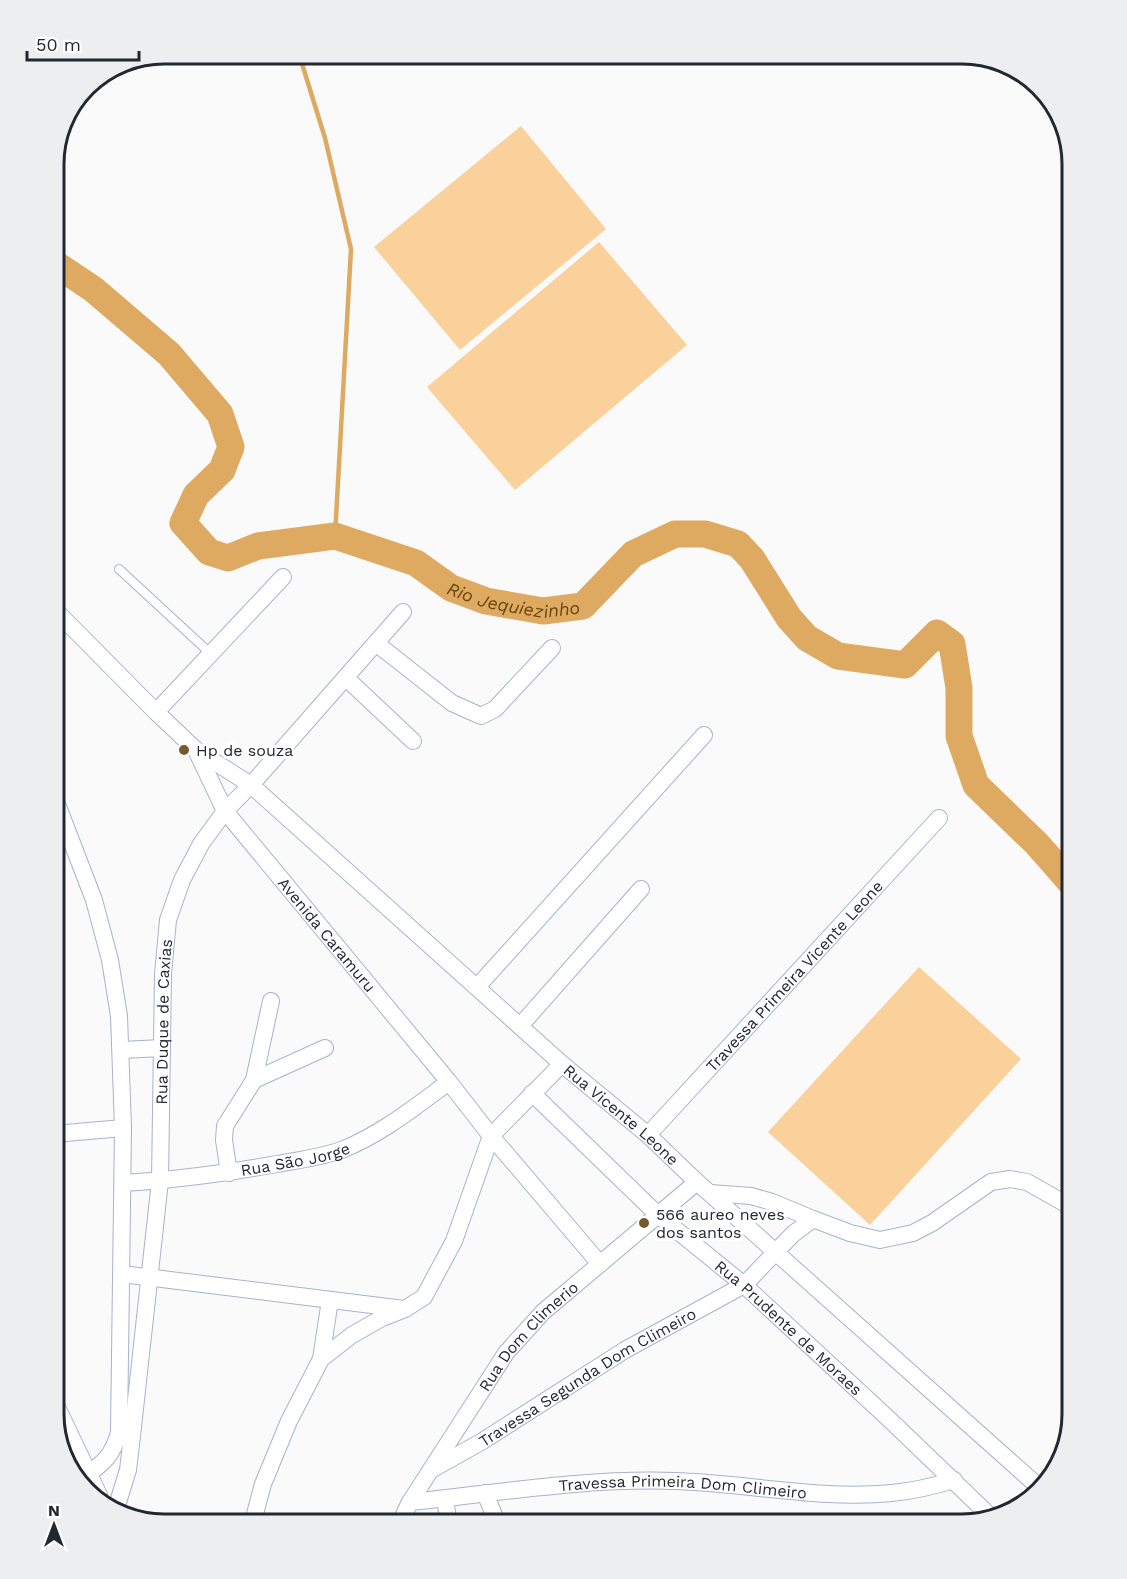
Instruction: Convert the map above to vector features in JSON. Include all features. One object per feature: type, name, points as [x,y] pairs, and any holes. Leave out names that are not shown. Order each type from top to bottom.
[{"type":"main road","points":[[71,1450],[82,1470]]},
{"type":"street","points":[[156,712],[283,577]]},
{"type":"street","name":"Rua Duque de Caxias","points":[[92,1483],[103,1463],[126,1434],[143,1354],[160,1181],[163,974],[168,920],[182,880],[201,844],[225,811],[251,785],[403,612]]},
{"type":"street","name":"Avenida Caramuru","points":[[65,620],[196,750],[225,811],[491,1136],[600,1264]]},
{"type":"street","points":[[377,644],[452,703],[481,716],[495,709],[552,648]]},
{"type":"street","points":[[346,678],[413,741]]},
{"type":"street","points":[[477,987],[704,735]]},
{"type":"street","name":"Rua Vicente Leone","points":[[196,750],[251,785],[562,1064],[648,1135],[1035,1483]]},
{"type":"street","name":"Travessa Primeira Vicente Leone","points":[[648,1135],[939,818]]},
{"type":"street","name":"Rua Duque de Caxias","points":[[64,823],[94,900],[110,960],[122,1050],[123,1183],[119,1332],[128,1470],[118,1503]]},
{"type":"street","points":[[520,1026],[640,889]]},
{"type":"street","points":[[229,1173],[224,1140],[225,1126],[255,1080],[271,1001]]},
{"type":"street","points":[[122,1050],[162,1048]]},
{"type":"street","points":[[255,1080],[325,1048]]},
{"type":"street","points":[[321,1359],[352,1335],[382,1318],[405,1310],[424,1297],[449,1251],[491,1136],[562,1064]]},
{"type":"street","name":"Rua São Jorge","points":[[123,1183],[229,1173],[343,1149],[368,1138],[449,1082]]},
{"type":"street","name":"Rua Prudente de Moraes","points":[[532,1093],[658,1215],[744,1285],[986,1512]]},
{"type":"street","points":[[64,1133],[123,1128]]},
{"type":"street","points":[[704,1187],[772,1202],[813,1220],[850,1233],[880,1240],[913,1233],[933,1223],[991,1182],[1010,1179],[1027,1182],[1062,1202]]},
{"type":"street","name":"Rua Dom Climerio","points":[[404,1514],[506,1353],[543,1312],[658,1215],[704,1187]]},
{"type":"street","name":"Travessa Segunda Dom Climeiro","points":[[431,1470],[625,1350],[744,1285],[793,1234],[813,1220]]},
{"type":"street","points":[[122,1274],[405,1310]]},
{"type":"street","points":[[255,1514],[263,1484],[289,1421],[321,1359],[330,1300]]},
{"type":"street","name":"Travessa Primeira Dom Climeiro","points":[[410,1502],[576,1484],[671,1481],[837,1495],[880,1494],[924,1489],[954,1480]]},
{"type":"street","points":[[485,1493],[494,1514]]},
{"type":"street","points":[[445,1498],[447,1514]]},
{"type":"lane","points":[[119,569],[211,654]]},
{"type":"shaded area","points":[[521,126],[606,229],[460,350],[374,247]]},
{"type":"shaded area","points":[[599,242],[687,345],[515,490],[427,387]]},
{"type":"shaded area","points":[[919,967],[1021,1059],[870,1225],[768,1132]]},
{"type":"waterway","points":[[302,64],[325,138],[351,249],[335,536]]},
{"type":"waterway","name":"Rio Jequiezinho","points":[[65,270],[93,289],[169,354],[220,414],[231,447],[222,470],[196,495],[183,523],[209,552],[228,558],[258,546],[335,536],[416,563],[451,588],[486,601],[543,611],[583,606],[633,554],[675,534],[705,534],[738,544],[752,559],[789,618],[807,638],[838,656],[905,665],[937,633],[952,644],[959,688],[959,736],[976,785],[1037,844],[1062,872]]},
{"type":"place","name":"Hp de souza","points":[[184,750]]},
{"type":"place","name":"566 aureo neves dos santos","points":[[644,1223]]}]
